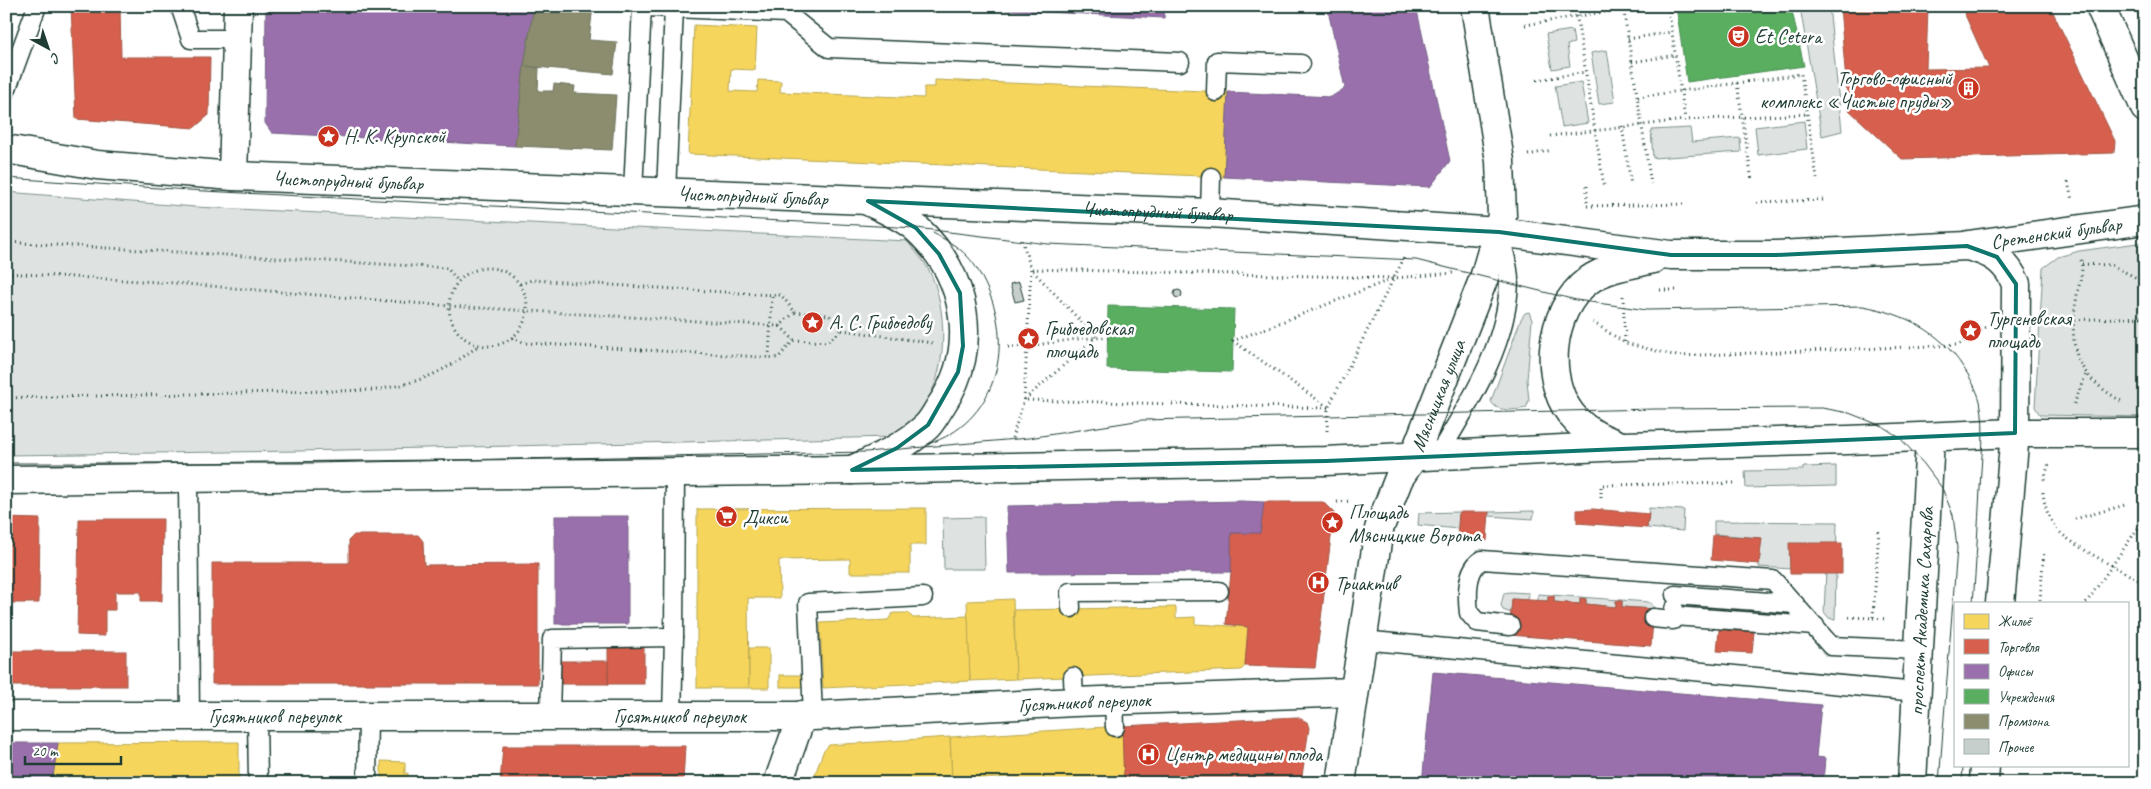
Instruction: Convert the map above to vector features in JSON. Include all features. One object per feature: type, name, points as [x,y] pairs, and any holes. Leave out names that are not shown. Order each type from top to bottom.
[{"type":"main road","points":[[233,176],[238,6]]},
{"type":"main road","name":"Мясницкая улица","points":[[1341,783],[1378,529],[1399,478],[1426,455],[1499,232],[1502,216],[1500,161],[1475,6]]},
{"type":"main road","points":[[2100,6],[2145,108]]},
{"type":"main road","name":"Чистопрудный бульвар","points":[[6,149],[97,165],[233,176],[1210,213],[1499,232],[1671,255]]},
{"type":"main road","points":[[852,470],[897,448],[928,425],[948,395],[958,372],[965,321],[960,293],[951,272],[939,254],[916,228],[868,201]]},
{"type":"main road","name":"Сретенский бульвар","points":[[1967,246],[2145,220]]},
{"type":"main road","points":[[1623,446],[1594,435],[1576,420],[1565,404],[1556,383],[1553,360],[1555,334],[1569,304],[1589,280],[1614,269],[1671,255],[1776,255],[1967,246],[1987,251],[2008,266],[2016,284],[2015,433],[2000,602]]},
{"type":"main road","points":[[6,480],[676,473],[1326,461],[1623,446],[1930,438],[2015,433],[2145,433]]},
{"type":"main road","name":"проспект Академика Сахарова","points":[[1912,783],[1930,438]]},
{"type":"main road","name":"Гусятников переулок","points":[[6,716],[808,716],[1074,689],[1114,714],[1354,692]]},
{"type":"main road","points":[[778,783],[808,716]]},
{"type":"main road","points":[[1984,783],[1985,766]]},
{"type":"lane","points":[[6,92],[37,6]]},
{"type":"lane","points":[[180,6],[190,39],[238,39]]},
{"type":"lane","points":[[633,191],[642,7],[786,13],[829,48],[1180,62]]},
{"type":"lane","points":[[666,192],[674,8]]},
{"type":"lane","points":[[1216,92],[1217,61],[1301,64]]},
{"type":"lane","points":[[1210,213],[1211,177]]},
{"type":"lane","points":[[1426,455],[1472,399],[1497,343],[1506,305],[1509,278],[1499,232]]},
{"type":"lane","points":[[672,716],[676,473]]},
{"type":"lane","points":[[188,479],[190,716]]},
{"type":"lane","points":[[1510,626],[1477,622],[1469,613],[1470,573],[1477,563],[1482,560],[1774,580],[1832,646],[1919,650]]},
{"type":"lane","points":[[1673,618],[1676,574]]},
{"type":"lane","points":[[1071,608],[1070,592],[1220,591]]},
{"type":"lane","points":[[1675,595],[1795,604]]},
{"type":"lane","points":[[808,716],[808,603],[922,597]]},
{"type":"lane","points":[[1653,618],[1815,626]]},
{"type":"lane","points":[[550,716],[552,639],[674,637]]},
{"type":"lane","points":[[1362,640],[1917,692]]},
{"type":"lane","points":[[257,716],[258,783]]},
{"type":"lane","points":[[367,783],[368,716]]},
{"type":"path","points":[[1575,6],[1604,186]]},
{"type":"path","points":[[1525,26],[1640,6]]},
{"type":"path","points":[[1668,6],[1685,120]]},
{"type":"path","points":[[1623,8],[1651,184]]},
{"type":"path","points":[[1628,39],[1672,32]]},
{"type":"path","points":[[1632,62],[1676,55]]},
{"type":"path","points":[[1537,80],[1586,72]]},
{"type":"path","points":[[1638,97],[1801,74],[1817,178]]},
{"type":"path","points":[[1737,83],[1752,181]]},
{"type":"path","points":[[1550,136],[1685,120],[1807,114]]},
{"type":"path","points":[[1622,126],[1631,185]]},
{"type":"path","points":[[1519,157],[1552,150]]},
{"type":"path","points":[[2068,182],[2072,200]]},
{"type":"path","points":[[1587,186],[1587,206],[1590,214]]},
{"type":"path","points":[[1757,202],[1826,200]]},
{"type":"path","points":[[1587,206],[1686,204]]},
{"type":"path","points":[[1010,444],[1024,400],[1027,347],[1031,269],[1021,237]]},
{"type":"path","points":[[6,242],[447,268],[458,281]]},
{"type":"path","points":[[1327,440],[1328,408],[1406,253]]},
{"type":"path","points":[[2126,403],[2098,386],[2086,374],[2080,364],[2074,345],[2073,319],[2082,264],[2111,265],[2145,282]]},
{"type":"path","points":[[490,268],[504,271],[520,284],[524,293],[527,311],[522,326],[512,338],[493,346],[479,345],[459,334],[452,321],[449,306],[450,297],[458,281],[470,273],[490,268]]},
{"type":"path","points":[[1031,269],[1395,278],[1460,272]]},
{"type":"path","points":[[1031,269],[1096,337]]},
{"type":"path","points":[[6,273],[174,283],[449,306],[771,326],[780,326],[795,312]]},
{"type":"path","points":[[1328,408],[1233,341],[1395,278]]},
{"type":"path","points":[[520,284],[532,280],[781,295],[795,312],[829,315],[842,330],[941,344]]},
{"type":"path","points":[[1623,290],[1625,343]]},
{"type":"path","points":[[769,358],[772,295]]},
{"type":"path","points":[[2145,297],[2142,317],[2145,327]]},
{"type":"path","points":[[2039,321],[2142,317]]},
{"type":"path","points":[[1590,320],[1625,343],[1677,356],[1958,345],[1991,324]]},
{"type":"path","points":[[780,326],[794,340],[827,342],[842,330]]},
{"type":"path","points":[[1024,400],[1096,337]]},
{"type":"path","points":[[1008,347],[1027,347],[1096,337],[1108,338]]},
{"type":"path","points":[[512,338],[526,343],[769,358],[778,358],[794,340]]},
{"type":"path","points":[[6,398],[377,390],[418,382],[452,366],[479,345]]},
{"type":"path","points":[[2086,374],[2045,474],[2042,488],[2044,502],[2057,529],[2070,540],[2145,584]]},
{"type":"path","points":[[1024,400],[1328,408]]},
{"type":"path","points":[[1601,498],[1601,486],[1736,483]]},
{"type":"path","points":[[1337,502],[1351,501]]},
{"type":"path","points":[[2075,519],[2125,505]]},
{"type":"path","points":[[2087,602],[2145,518]]},
{"type":"path","points":[[1873,618],[1879,529]]},
{"type":"path","points":[[2040,600],[2044,551]]},
{"type":"path","points":[[1849,617],[1886,619]]},
{"type":"highlighted area","points":[[868,201],[1499,232],[1671,255],[1776,255],[1967,246],[1997,257],[2016,284],[2015,433],[1326,461],[852,470],[897,448],[928,425],[958,372],[963,346],[960,293],[939,254],[916,228]]},
{"type":"shaded area","points":[[1829,6],[1842,131],[1822,136],[1800,7]]},
{"type":"shaded area","points":[[1572,30],[1574,43],[1567,45],[1570,66],[1552,69],[1546,34]]},
{"type":"shaded area","points":[[1607,50],[1615,102],[1599,104],[1591,53]]},
{"type":"shaded area","points":[[1581,82],[1588,123],[1562,127],[1555,86]]},
{"type":"shaded area","points":[[1804,121],[1807,149],[1758,155],[1755,127]]},
{"type":"shaded area","points":[[1690,128],[1692,142],[1740,138],[1741,152],[1653,158],[1651,130]]},
{"type":"shaded area","points":[[6,192],[195,207],[907,241],[924,262],[938,293],[943,331],[939,369],[934,386],[924,406],[912,421],[893,437],[299,451],[6,455]]},
{"type":"shaded area","points":[[2145,242],[2145,417],[2040,415],[2035,407],[2043,268],[2058,257],[2079,251]]},
{"type":"shaded area","points":[[1529,312],[1532,320],[1527,380],[1529,401],[1526,408],[1501,409],[1493,405],[1491,401],[1521,319],[1525,313]]},
{"type":"shaded area","points":[[1836,466],[1836,486],[1746,488],[1745,471],[1803,470],[1803,467]]},
{"type":"shaded area","points":[[1649,508],[1684,510],[1683,531],[1647,528]]},
{"type":"shaded area","points":[[1534,511],[1533,519],[1489,516],[1489,512]]},
{"type":"shaded area","points":[[1459,512],[1458,529],[1418,525],[1419,513]]},
{"type":"shaded area","points":[[984,517],[985,569],[944,569],[943,518]]},
{"type":"shaded area","points":[[1714,521],[1837,522],[1835,620],[1829,618],[1824,612],[1826,571],[1759,567],[1761,538],[1714,534]]},
{"type":"shaded area","points":[[1504,593],[1529,593],[1528,600],[1512,599],[1511,613],[1503,610],[1501,605]]},
{"type":"shaded area","points":[[1538,594],[1648,602],[1652,604],[1654,609],[1622,607],[1622,601],[1616,601],[1616,607],[1586,604],[1586,599],[1580,598],[1580,604],[1554,602],[1554,596],[1548,596],[1548,601],[1538,601]]},
{"type":"building: Жильё","points":[[935,6],[988,6],[988,9]]},
{"type":"building: Жильё","points":[[2134,6],[2145,6],[2145,30],[2140,19]]},
{"type":"building: Жильё","points":[[694,25],[757,28],[755,70],[731,69],[730,91],[757,92],[758,80],[781,81],[780,92],[924,98],[924,87],[935,87],[935,80],[1228,92],[1224,177],[688,154]]},
{"type":"building: Жильё","points":[[926,508],[926,545],[910,545],[910,573],[850,573],[850,559],[779,560],[780,598],[748,598],[749,688],[697,688],[697,509]]},
{"type":"building: Жильё","points":[[1013,599],[1016,679],[970,681],[967,601]]},
{"type":"building: Жильё","points":[[1176,607],[1176,618],[1195,617],[1195,624],[1248,627],[1245,666],[1241,670],[1016,679],[1014,610]]},
{"type":"building: Жильё","points":[[893,613],[908,613],[913,618],[968,616],[970,681],[823,688],[820,623],[888,620]]},
{"type":"building: Жильё","points":[[749,648],[769,648],[769,688],[749,688]]},
{"type":"building: Жильё","points":[[780,675],[807,675],[807,687],[780,687]]},
{"type":"building: Жильё","points":[[1122,726],[1124,783],[1014,783],[1013,777],[952,781],[950,737]]},
{"type":"building: Жильё","points":[[950,737],[952,783],[812,783],[823,752],[829,745]]},
{"type":"building: Жильё","points":[[239,742],[239,783],[52,783],[58,743]]},
{"type":"building: Жильё","points":[[381,761],[405,762],[405,774],[408,773],[408,783],[381,783]]},
{"type":"building: Торговля","points":[[71,6],[120,6],[121,57],[210,57],[209,115],[194,128],[76,119]]},
{"type":"building: Торговля","name":"Торгово-офисный комплекс «Чистые пруды»","points":[[1840,6],[1928,6],[1926,69],[1989,68],[1961,6],[2050,6],[2115,141],[2114,153],[1902,159],[1848,109]]},
{"type":"building: Торговля","points":[[1264,502],[1323,502],[1334,513],[1315,668],[1245,666],[1248,627],[1226,624],[1231,572],[1231,533],[1260,533]]},
{"type":"building: Торговля","points":[[1593,509],[1649,514],[1647,528],[1577,523],[1577,510]]},
{"type":"building: Торговля","points":[[1459,512],[1489,512],[1487,541],[1457,539]]},
{"type":"building: Торговля","points":[[6,518],[40,519],[39,603],[9,603],[9,594],[6,594]]},
{"type":"building: Торговля","points":[[79,519],[163,519],[162,601],[141,601],[141,592],[115,592],[115,610],[105,610],[105,636],[77,635]]},
{"type":"building: Торговля","points":[[354,535],[418,535],[423,541],[424,565],[538,564],[538,684],[212,684],[212,563],[349,563],[349,540]]},
{"type":"building: Торговля","points":[[1713,535],[1762,538],[1759,564],[1711,560]]},
{"type":"building: Торговля","points":[[1789,543],[1842,543],[1842,574],[1790,574]]},
{"type":"building: Торговля","points":[[1548,596],[1554,596],[1554,602],[1580,604],[1580,598],[1586,599],[1586,604],[1616,607],[1616,601],[1622,601],[1622,607],[1654,609],[1651,646],[1509,635],[1512,599],[1548,601]]},
{"type":"building: Торговля","points":[[1719,630],[1754,632],[1752,653],[1717,651]]},
{"type":"building: Торговля","points":[[608,646],[644,646],[644,684],[608,684]]},
{"type":"building: Торговля","points":[[6,651],[126,651],[126,686],[6,686]]},
{"type":"building: Торговля","points":[[560,661],[608,661],[608,684],[560,684]]},
{"type":"building: Торговля","points":[[1297,717],[1307,722],[1309,728],[1301,783],[1124,783],[1122,726]]},
{"type":"building: Торговля","points":[[503,746],[685,746],[683,783],[500,783]]},
{"type":"building: Офисы","points":[[266,6],[534,6],[524,66],[515,146],[272,133],[265,123]]},
{"type":"building: Офисы","points":[[988,6],[1165,6],[1164,18],[988,9]]},
{"type":"building: Офисы","points":[[1327,6],[1416,6],[1450,161],[1430,187],[1224,177],[1228,92],[1331,97],[1345,88]]},
{"type":"building: Офисы","points":[[1264,502],[1260,533],[1231,533],[1231,572],[1009,573],[1007,506]]},
{"type":"building: Офисы","points":[[555,516],[628,516],[628,624],[555,624]]},
{"type":"building: Офисы","points":[[1433,672],[1821,705],[1816,757],[1825,758],[1823,783],[1422,783]]},
{"type":"building: Офисы","points":[[6,743],[58,743],[52,783],[6,783]]},
{"type":"building: Учреждения","name":"Et Cetera","points":[[1676,6],[1791,6],[1804,66],[1687,82]]},
{"type":"building: Учреждения","points":[[1108,306],[1234,309],[1232,372],[1107,369]]},
{"type":"building: Промзона","points":[[534,6],[593,6],[589,40],[617,42],[613,74],[524,66]]},
{"type":"building: Промзона","points":[[524,66],[539,68],[538,91],[553,91],[554,84],[575,86],[574,93],[616,95],[612,150],[515,146]]},
{"type":"building: Прочее","points":[[1019,282],[1024,300],[1015,302],[1010,284]]},
{"type":"building: Прочее","points":[[1178,290],[1182,294],[1178,298],[1174,294]]},
{"type":"tram line","points":[[6,178],[204,191],[916,228],[1048,244],[1416,260],[1576,300],[1647,310],[1863,306],[1878,309],[1907,319],[1944,343],[1968,375],[1979,397],[1983,422],[1983,445],[1973,602]]},
{"type":"tram line","points":[[928,444],[951,434],[969,419],[983,401],[993,381],[998,358],[999,335],[995,311],[987,288],[976,267],[959,249],[933,233]]},
{"type":"tram line","points":[[6,463],[314,463],[866,452],[1029,438],[1142,420],[1655,409],[1822,408],[1849,413],[1882,426],[1900,438],[1924,464],[1942,488],[1953,515],[1957,548],[1939,783]]},
{"type":"tram line","points":[[1962,783],[1963,766]]},
{"type":"place","name":"Et Cetera","points":[[1739,36]]},
{"type":"place","name":"Торгово-офисный комплекс «Чистые пруды»","points":[[1968,89]]},
{"type":"place","name":"Н. К. Крупской","points":[[328,136]]},
{"type":"place","name":"А. С. Грибоедову","points":[[813,322]]},
{"type":"place","name":"Тургеневская площадь","points":[[1971,330]]},
{"type":"place","name":"Грибоедовская площадь","points":[[1029,339]]},
{"type":"place","name":"Дикси","points":[[727,517]]},
{"type":"place","name":"Площадь Мясницкие Ворота","points":[[1333,523]]},
{"type":"place","name":"Триактив","points":[[1319,583]]},
{"type":"place","name":"Центр медицины плода","points":[[1149,754]]}]
